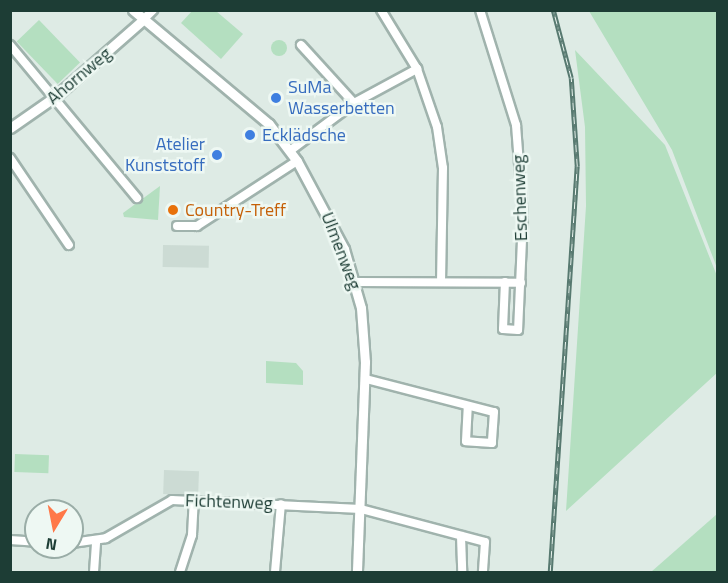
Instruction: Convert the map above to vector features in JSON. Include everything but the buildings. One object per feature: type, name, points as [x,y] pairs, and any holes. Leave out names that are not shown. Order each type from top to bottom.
[{"type":"street","name":"Ulmenweg","points":[[133,10],[244,98],[291,150],[331,218],[356,282],[366,379],[357,573]]},
{"type":"street","points":[[144,20],[153,10]]},
{"type":"street","points":[[381,10],[417,69],[429,96],[443,168],[441,278]]},
{"type":"street","name":"Eschenweg","points":[[480,10],[516,125],[523,207],[518,330],[503,329],[505,282]]},
{"type":"street","name":"Ahornweg","points":[[10,128],[56,96],[144,20]]},
{"type":"street","points":[[10,45],[56,96],[137,198]]},
{"type":"street","points":[[301,45],[354,103]]},
{"type":"street","points":[[291,150],[354,103],[417,69]]},
{"type":"street","points":[[10,158],[69,245]]},
{"type":"street","points":[[177,225],[197,226],[297,160]]},
{"type":"street","points":[[356,282],[441,278],[521,283]]},
{"type":"street","points":[[366,379],[468,408],[494,412],[492,443],[466,441],[468,408]]},
{"type":"street","points":[[180,573],[192,535],[194,500]]},
{"type":"street","name":"Fichtenweg","points":[[84,542],[96,542],[160,505],[194,500],[361,509],[485,542],[483,573]]},
{"type":"street","points":[[275,573],[281,504]]},
{"type":"street","points":[[461,536],[462,573]]},
{"type":"street","points":[[94,573],[96,542]]},
{"type":"shaded area","points":[[163,245],[209,246],[209,268],[163,267]]},
{"type":"shaded area","points":[[164,470],[199,471],[198,495],[163,494]]},
{"type":"green space","points":[[192,11],[216,11],[243,34],[221,59],[181,23]]},
{"type":"green space","points":[[589,11],[717,11],[717,268],[672,150]]},
{"type":"green space","points":[[39,20],[80,62],[58,84],[17,42]]},
{"type":"green space","points":[[279,40],[285,42],[287,48],[285,54],[279,56],[273,54],[271,48],[273,42]]},
{"type":"green space","points":[[575,50],[665,145],[717,276],[718,372],[566,511],[586,206],[585,127]]},
{"type":"green space","points":[[160,186],[158,220],[124,217],[123,213]]},
{"type":"green space","points":[[266,361],[296,363],[303,371],[303,385],[266,383]]},
{"type":"green space","points":[[15,454],[49,455],[48,473],[14,472]]},
{"type":"green space","points":[[717,514],[717,572],[651,572]]},
{"type":"railway","points":[[550,572],[577,166],[571,78],[553,10]]},
{"type":"place","name":"SuMa Wasserbetten","points":[[276,98]]},
{"type":"place","name":"Ecklädsche","points":[[250,135]]},
{"type":"place","name":"Atelier Kunststoff","points":[[217,155]]},
{"type":"place","name":"Country-Treff","points":[[173,210]]}]
